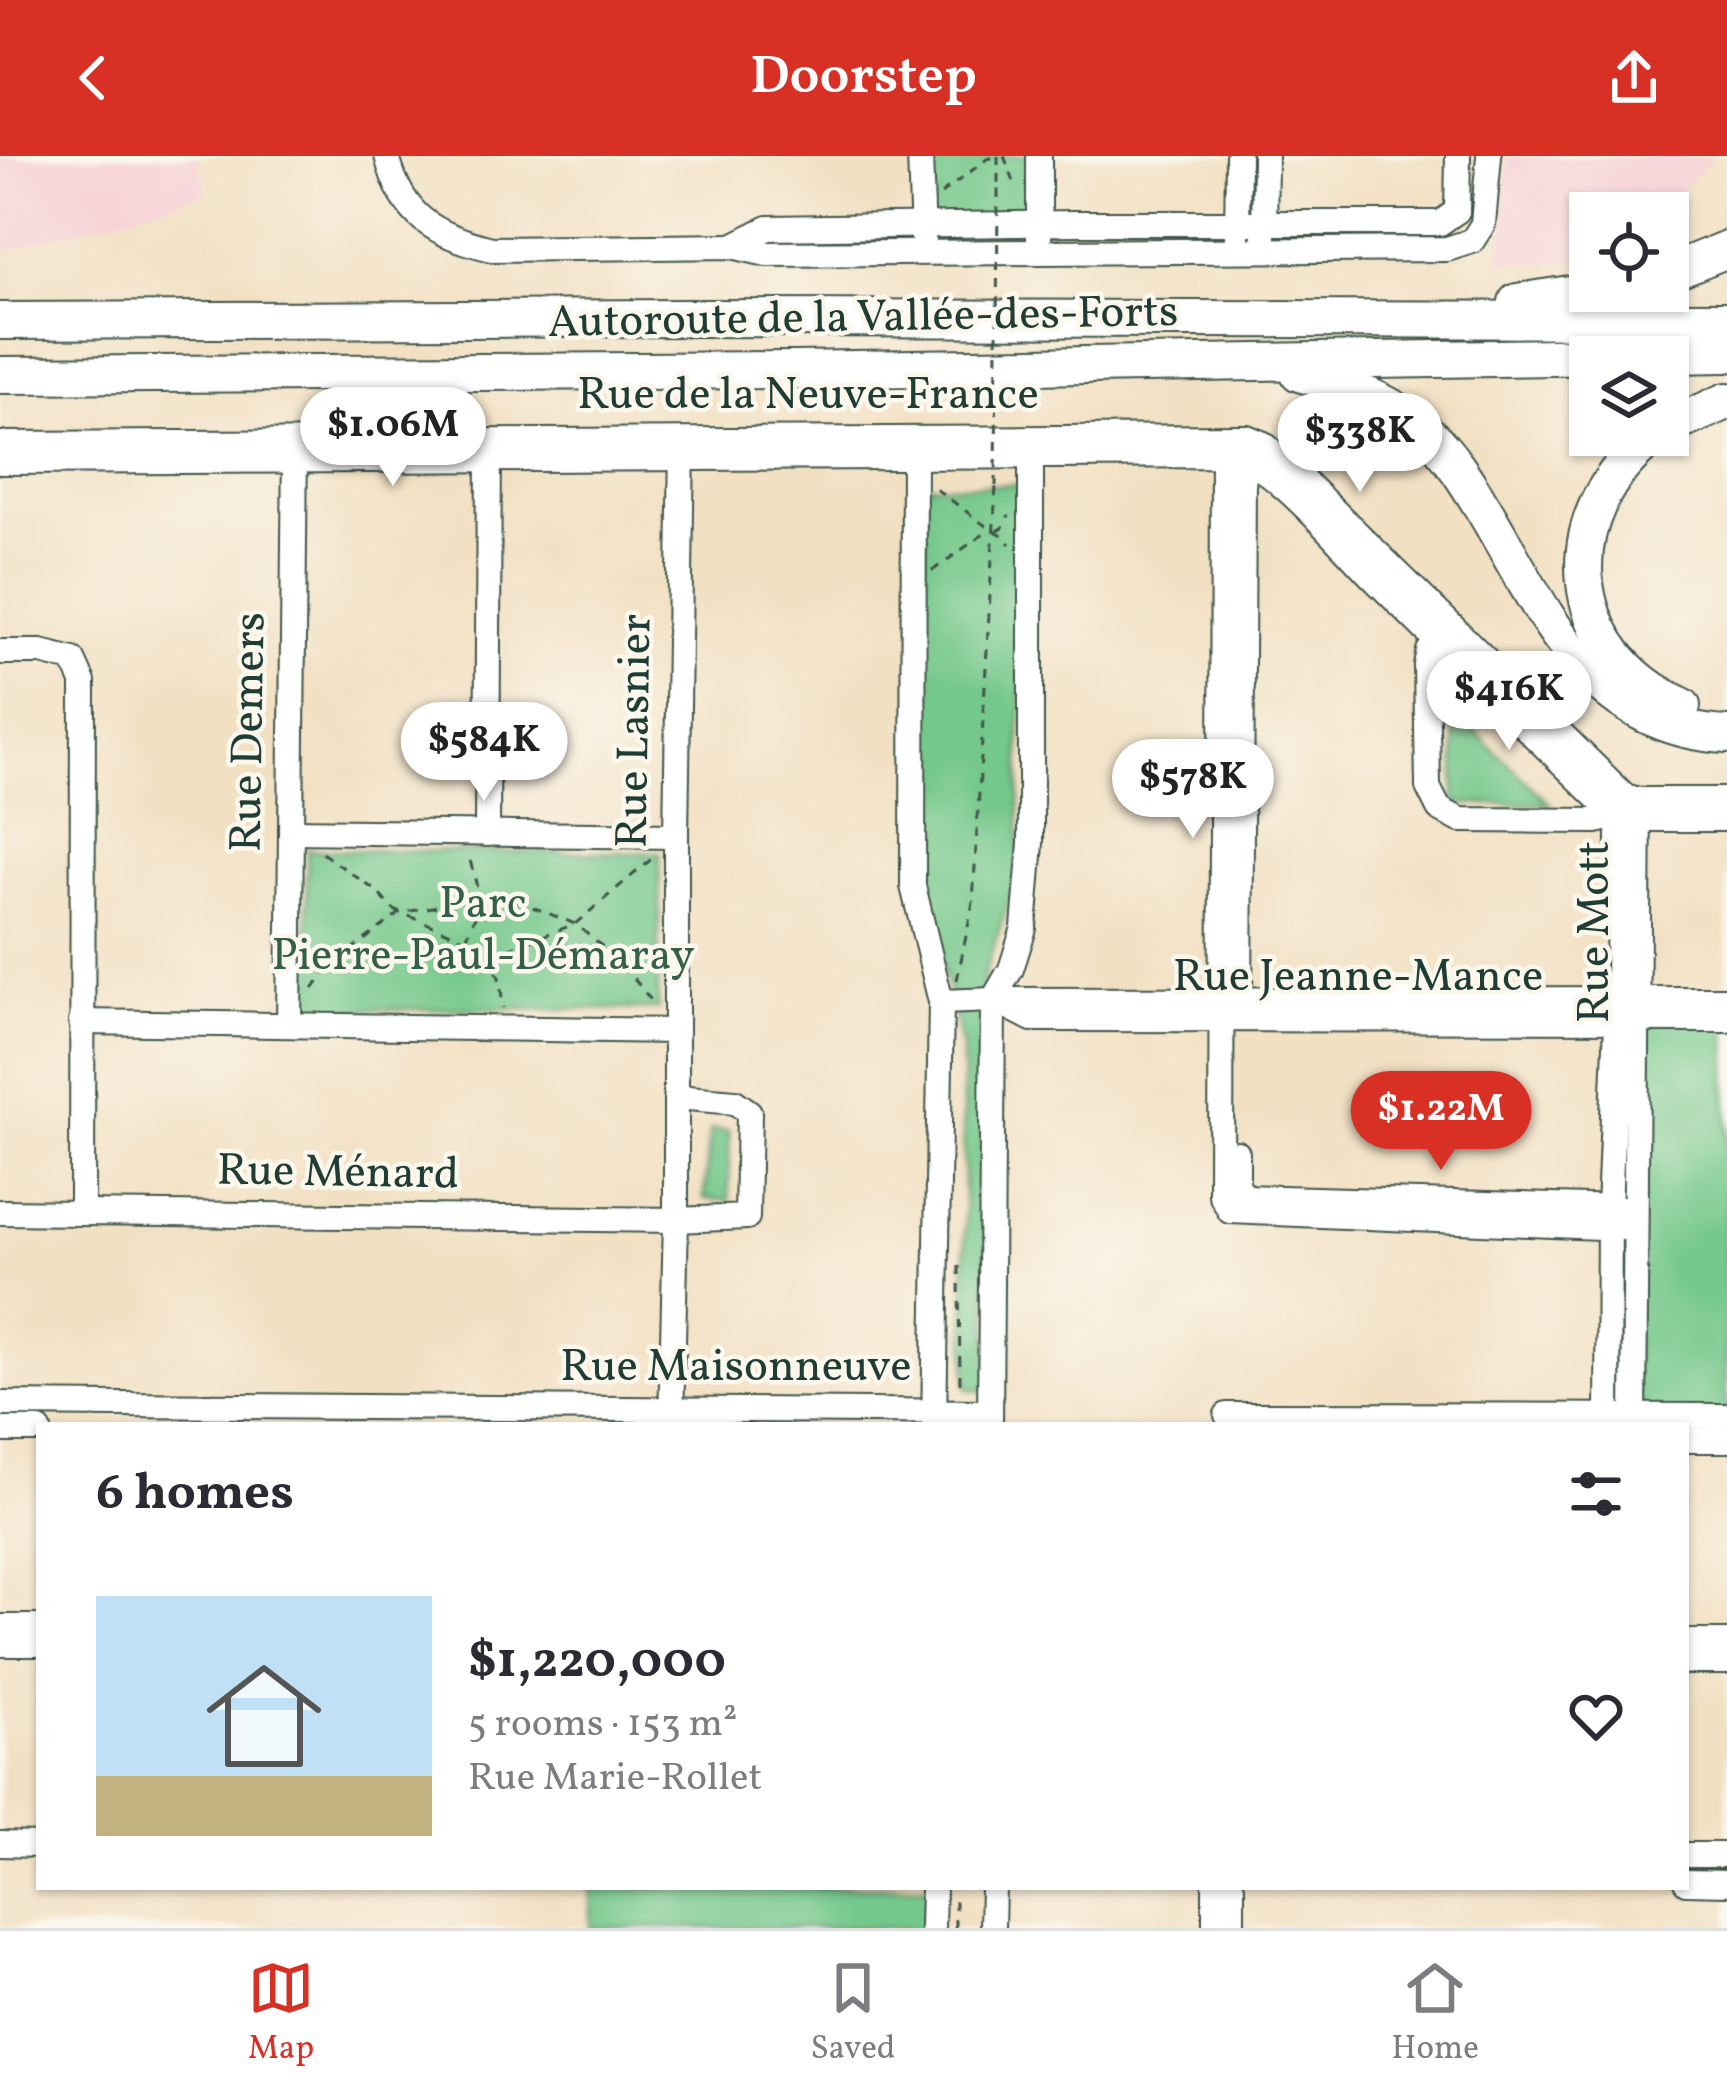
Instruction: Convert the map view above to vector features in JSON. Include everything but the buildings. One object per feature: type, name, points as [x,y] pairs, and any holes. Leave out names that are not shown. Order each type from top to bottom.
[{"type":"highway","points":[[1689,264],[1727,249]]},
{"type":"highway","points":[[1413,319],[1569,293]]},
{"type":"highway","name":"Autoroute de la Vallée-des-Forts","points":[[0,375],[1413,319],[1727,320]]},
{"type":"highway","name":"Autoroute de la Vallée-des-Forts","points":[[0,322],[1261,362],[1727,354]]},
{"type":"highway","points":[[1261,362],[1370,394],[1423,429],[1459,470],[1559,637],[1587,672],[1651,716],[1678,727],[1727,735]]},
{"type":"highway","points":[[1689,418],[1727,401]]},
{"type":"highway","points":[[1633,456],[1600,496],[1583,551],[1585,591],[1600,634],[1616,659],[1658,694],[1682,706],[1727,716]]},
{"type":"street","points":[[387,156],[402,198],[419,219],[457,240],[492,248],[732,246],[767,254],[1447,248],[1472,241],[1483,224],[1490,156]]},
{"type":"street","points":[[920,156],[927,213],[924,252]]},
{"type":"street","points":[[1039,156],[1039,253]]},
{"type":"street","points":[[1237,252],[1238,156]]},
{"type":"street","points":[[1264,250],[1265,156]]},
{"type":"street","points":[[1457,211],[1459,156]]},
{"type":"street","points":[[732,246],[768,228],[927,213],[1039,224],[1237,224],[1440,223],[1457,211]]},
{"type":"street","points":[[1457,211],[1483,224]]},
{"type":"street","name":"Rue de la Neuve-France","points":[[0,444],[92,452],[1238,448]]},
{"type":"street","points":[[990,1419],[993,1000],[1011,969],[1024,928],[1031,843],[1031,446]]},
{"type":"street","points":[[914,447],[913,886],[948,1003],[934,1419]]},
{"type":"street","name":"Rue Lasnier","points":[[671,1417],[682,448]]},
{"type":"street","points":[[1238,448],[1630,808],[1727,819]]},
{"type":"street","points":[[1238,448],[1243,498],[1233,705],[1231,1009],[1221,1195],[1250,1214],[1636,1218]]},
{"type":"street","points":[[475,834],[489,449]]},
{"type":"street","name":"Rue Demers","points":[[290,1022],[295,451]]},
{"type":"street","name":"Rue de la Neuve-France","points":[[0,462],[92,452]]},
{"type":"street","points":[[1443,633],[1429,651],[1426,665],[1427,781],[1431,799],[1454,819],[1596,821],[1630,808],[1727,800]]},
{"type":"street","points":[[0,652],[41,652],[73,660],[83,682],[82,1213]]},
{"type":"street","name":"Rue Mott","points":[[1622,1421],[1636,1218],[1627,1010],[1630,808]]},
{"type":"street","points":[[291,831],[676,836]]},
{"type":"street","name":"Rue Jeanne-Mance","points":[[1627,1010],[1727,999]]},
{"type":"street","name":"Rue Jeanne-Mance","points":[[948,1003],[1627,1010],[1727,1019]]},
{"type":"street","name":"Rue Mott","points":[[1622,1421],[1609,1218],[1627,1010]]},
{"type":"street","points":[[81,1022],[675,1031]]},
{"type":"street","points":[[676,1097],[735,1102],[749,1112],[747,1217],[676,1220]]},
{"type":"street","name":"Rue Ménard","points":[[0,1212],[676,1220]]},
{"type":"street","name":"Rue Maisonneuve","points":[[0,1404],[75,1415],[934,1419],[960,1412],[990,1419]]},
{"type":"street","points":[[1227,1422],[1727,1417]]},
{"type":"street","points":[[0,1430],[36,1430]]},
{"type":"street","points":[[1689,1440],[1727,1440]]},
{"type":"street","points":[[0,1627],[36,1627]]},
{"type":"street","points":[[1689,1642],[1727,1642]]},
{"type":"street","points":[[0,1645],[36,1645]]},
{"type":"street","points":[[1689,1662],[1727,1661]]},
{"type":"street","points":[[0,1844],[36,1845]]},
{"type":"street","points":[[1689,1855],[1727,1855]]},
{"type":"street","points":[[0,1860],[36,1860]]},
{"type":"street","points":[[1689,1882],[1727,1883]]},
{"type":"street","points":[[932,1928],[933,1890]]},
{"type":"street","points":[[992,1928],[993,1890]]},
{"type":"street","points":[[1215,1890],[1215,1928]]},
{"type":"street","points":[[1232,1890],[1232,1928]]},
{"type":"path","points":[[927,213],[987,159],[1000,157]]},
{"type":"path","points":[[1000,157],[1017,189]]},
{"type":"path","points":[[948,1003],[973,902],[994,529],[1000,157]]},
{"type":"path","points":[[928,483],[1011,545]]},
{"type":"path","points":[[923,575],[994,529]]},
{"type":"path","points":[[291,831],[375,890],[400,914],[466,939],[489,956],[500,980],[505,1028]]},
{"type":"path","points":[[466,939],[480,898],[475,834]]},
{"type":"path","points":[[489,956],[575,924],[676,836]]},
{"type":"path","points":[[290,1022],[330,966],[400,914],[480,898],[515,900],[575,924],[620,961],[675,1031]]},
{"type":"path","points":[[958,1253],[960,1412]]},
{"type":"path","points":[[955,1890],[955,1928]]},
{"type":"shaded area","points":[[0,156],[196,156],[207,192],[0,253]]},
{"type":"shaded area","points":[[1507,156],[1714,156],[1679,192],[1569,192],[1569,262],[1501,262]]},
{"type":"green space","points":[[921,156],[1039,156],[1038,223],[923,223]]},
{"type":"green space","points":[[925,485],[1023,485],[1019,872],[984,975],[981,1068],[990,1392],[967,1389],[962,1049],[923,883]]},
{"type":"green space","points":[[1455,712],[1550,804],[1455,804]]},
{"type":"green space","name":"Parc Pierre-Paul-Démaray","points":[[307,850],[660,853],[658,1009],[308,1009]]},
{"type":"green space","points":[[1727,1021],[1727,1416],[1634,1416],[1639,1022]]},
{"type":"green space","points":[[710,1130],[729,1131],[729,1201],[704,1199]]},
{"type":"green space","points":[[591,1890],[930,1890],[930,1928],[591,1928]]}]
